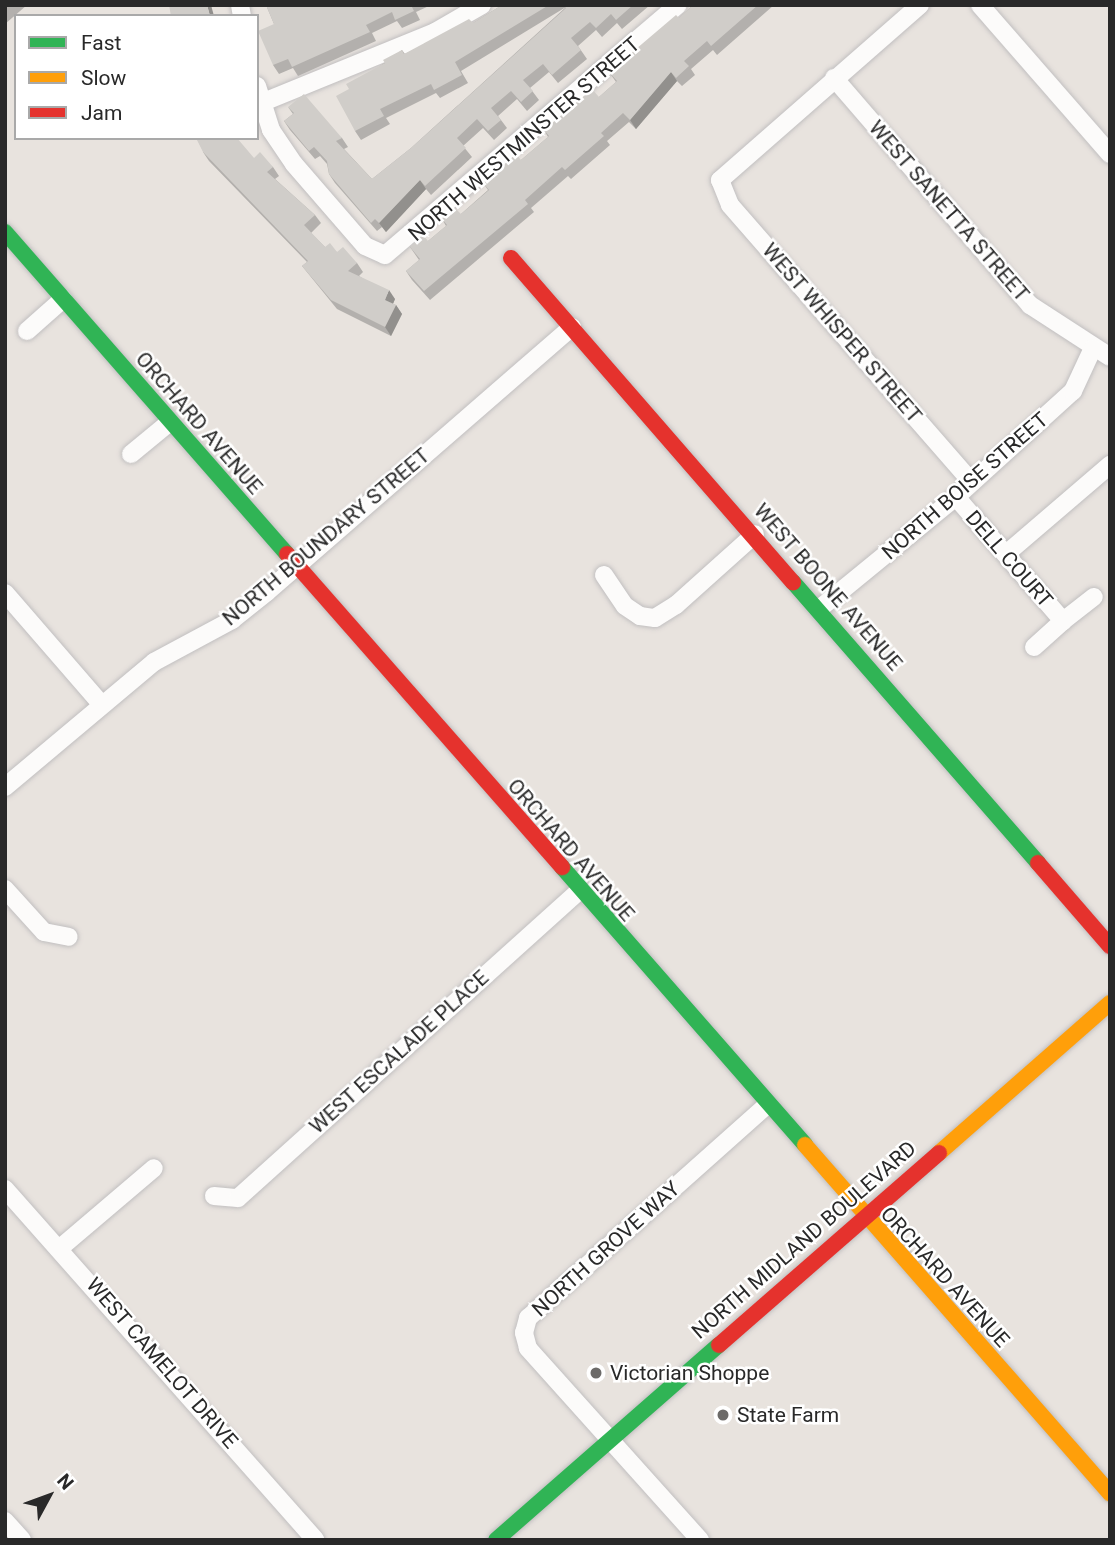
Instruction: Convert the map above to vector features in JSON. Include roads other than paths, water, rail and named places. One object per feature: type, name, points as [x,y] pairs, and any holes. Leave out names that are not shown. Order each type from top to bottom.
[{"type":"street","points":[[259,95],[435,32],[482,5]]},
{"type":"street","name":"NORTH WESTMINSTER STREET","points":[[259,95],[271,130],[294,163],[365,246],[385,255],[396,250],[678,5]]},
{"type":"street","points":[[834,78],[920,5]]},
{"type":"street","points":[[980,5],[1110,154]]},
{"type":"street","name":"WEST WHISPER STREET","points":[[834,78],[720,180],[730,205],[972,482]]},
{"type":"street","name":"WEST SANETTA STREET","points":[[834,78],[1030,305],[1110,357]]},
{"type":"street","name":"ORCHARD AVENUE","points":[[5,232],[862,1216],[1110,1493]]},
{"type":"street","name":"WEST BOONE AVENUE","points":[[511,258],[755,534],[1110,946]]},
{"type":"street","points":[[27,331],[63,299]]},
{"type":"street","name":"NORTH BOUNDARY STREET","points":[[5,787],[154,662],[232,620],[572,327]]},
{"type":"street","name":"NORTH BOISE STREET","points":[[819,609],[956,497],[1073,391],[1093,348]]},
{"type":"street","points":[[131,454],[170,422]]},
{"type":"street","points":[[1006,554],[1110,466]]},
{"type":"street","name":"DELL COURT","points":[[956,497],[1063,621]]},
{"type":"street","points":[[604,575],[625,606],[640,617],[655,618],[676,605],[755,534]]},
{"type":"street","points":[[5,593],[101,704]]},
{"type":"street","name":"DELL COURT","points":[[1034,647],[1094,597]]},
{"type":"street","points":[[5,889],[44,932],[69,937]]},
{"type":"street","name":"WEST ESCALADE PLACE","points":[[214,1196],[237,1198],[579,891]]},
{"type":"street","name":"NORTH MIDLAND BOULEVARD","points":[[496,1540],[862,1216],[1110,1003]]},
{"type":"street","name":"NORTH GROVE WAY","points":[[700,1540],[528,1348],[524,1333],[528,1318],[767,1105]]},
{"type":"street","points":[[60,1248],[154,1168]]},
{"type":"street","name":"WEST CAMELOT DRIVE","points":[[5,1189],[60,1248],[315,1540]]},
{"type":"street","points":[[5,1521],[22,1540]]},
{"type":"place","name":"Victorian Shoppe","points":[[596,1373]]},
{"type":"place","name":"State Farm","points":[[723,1415]]}]
